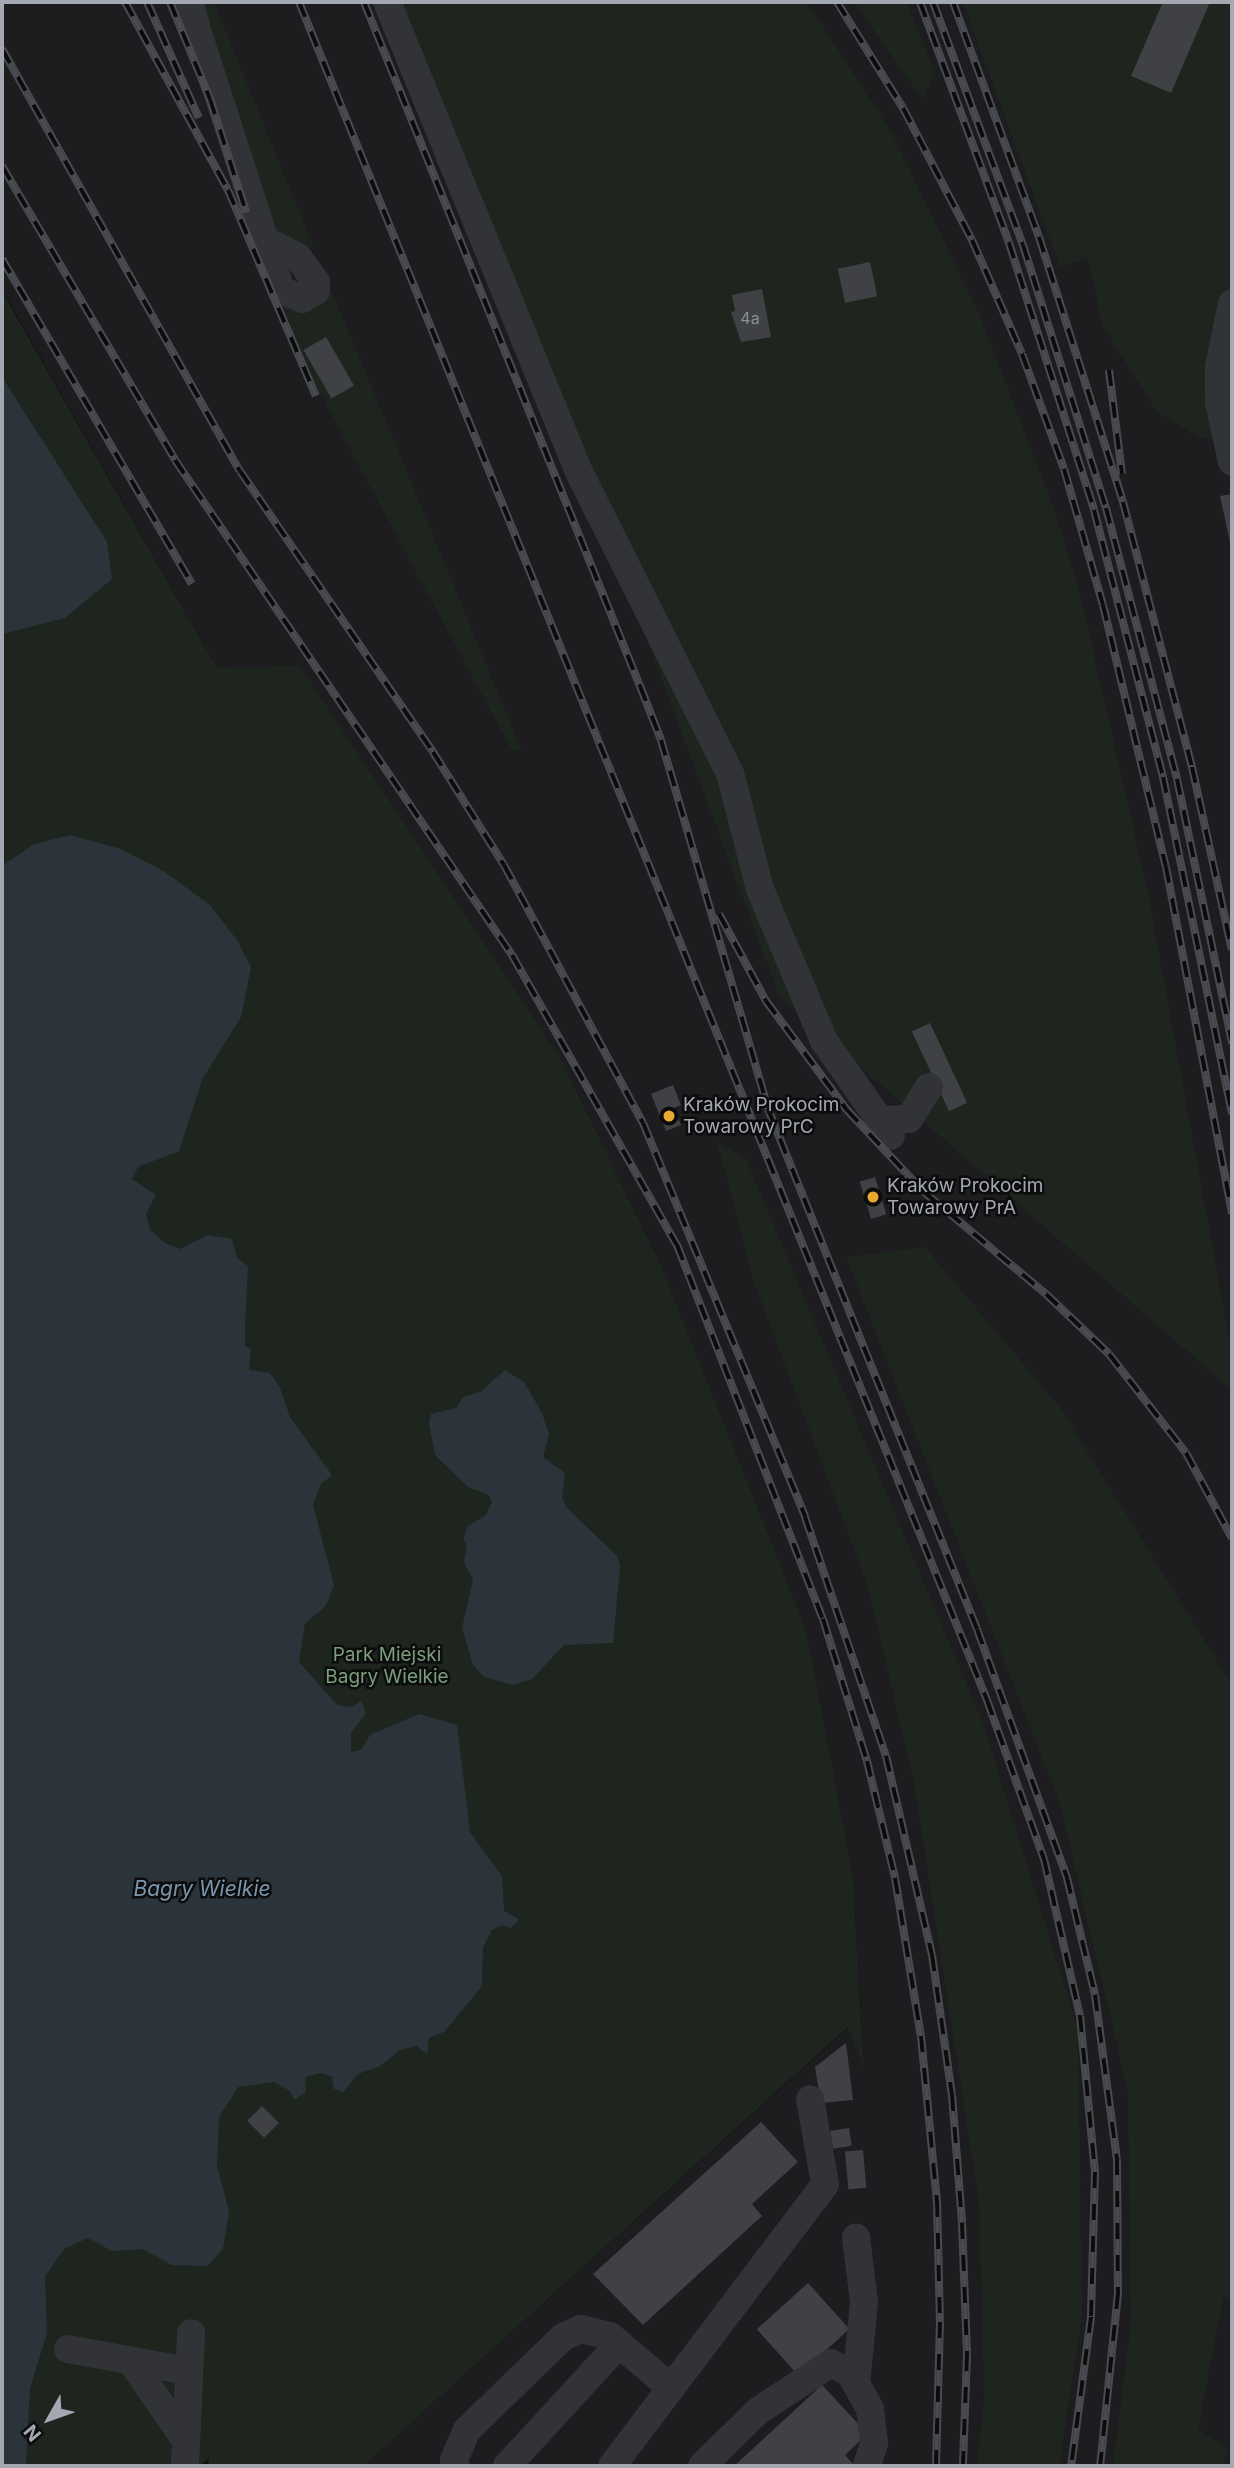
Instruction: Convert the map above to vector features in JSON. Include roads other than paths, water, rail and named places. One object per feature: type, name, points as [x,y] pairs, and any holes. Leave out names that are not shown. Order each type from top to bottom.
[{"type":"lane","points":[[187,2],[265,240]]},
{"type":"lane","points":[[387,2],[579,472],[730,773],[760,889],[824,1041],[884,1128],[909,1119],[929,1087]]},
{"type":"lane","points":[[1232,303],[1219,367],[1219,402],[1232,462]]},
{"type":"lane","points":[[612,2466],[825,2185],[810,2098]]},
{"type":"lane","points":[[856,2237],[864,2302],[856,2384]]},
{"type":"lane","points":[[456,2466],[454,2460],[467,2430],[563,2337],[581,2329],[610,2336],[671,2388]]},
{"type":"lane","points":[[185,2454],[191,2333]]},
{"type":"lane","points":[[507,2466],[619,2344]]},
{"type":"lane","points":[[68,2349],[188,2371]]},
{"type":"lane","points":[[131,2361],[185,2454]]},
{"type":"lane","points":[[702,2466],[758,2411],[814,2371],[831,2363],[841,2366],[856,2384],[870,2409],[873,2432],[867,2466]]},
{"type":"water","points":[[2,377],[107,542],[112,579],[65,618],[2,634]]},
{"type":"water","name":"Bagry Wielkie","points":[[70,835],[121,849],[165,872],[210,905],[237,940],[251,967],[241,1017],[202,1080],[179,1151],[138,1167],[132,1179],[156,1195],[146,1214],[150,1230],[165,1243],[180,1249],[208,1235],[232,1239],[237,1258],[248,1266],[245,1346],[251,1349],[249,1370],[270,1373],[280,1388],[290,1417],[332,1475],[321,1484],[313,1505],[334,1585],[326,1606],[305,1623],[299,1662],[337,1705],[352,1707],[361,1701],[366,1713],[351,1733],[351,1752],[361,1750],[370,1735],[419,1714],[457,1725],[470,1832],[502,1876],[504,1911],[519,1919],[511,1928],[503,1925],[492,1930],[483,1947],[482,1986],[444,2032],[429,2038],[427,2054],[417,2046],[400,2050],[380,2066],[358,2074],[343,2092],[334,2089],[332,2077],[321,2073],[305,2077],[306,2092],[294,2100],[290,2091],[274,2082],[238,2087],[219,2117],[217,2165],[229,2212],[223,2248],[208,2266],[172,2265],[143,2249],[112,2251],[88,2238],[64,2249],[45,2276],[47,2333],[30,2388],[26,2466],[2,2466],[2,866],[34,844]]},
{"type":"water","points":[[505,1370],[524,1382],[542,1413],[549,1434],[543,1457],[565,1473],[562,1497],[567,1508],[617,1556],[620,1566],[613,1643],[564,1645],[532,1679],[513,1685],[484,1677],[473,1665],[462,1628],[473,1580],[464,1562],[467,1545],[463,1539],[468,1526],[486,1515],[492,1502],[489,1495],[468,1487],[435,1455],[429,1423],[431,1414],[456,1408],[463,1397],[480,1392]]},
{"type":"railway","points":[[125,2],[228,190],[316,396]]},
{"type":"railway","points":[[147,2],[199,118]]},
{"type":"railway","points":[[170,2],[210,99],[246,212]]},
{"type":"railway","points":[[299,2],[987,1700],[1044,1859],[1080,2016],[1095,2172],[1091,2317],[1071,2466]]},
{"type":"railway","points":[[364,2],[661,740],[768,1109],[977,1629],[1067,1878],[1095,1995],[1117,2159],[1118,2293],[1100,2466]]},
{"type":"railway","points":[[837,2],[903,108],[972,240],[1022,354],[1064,469],[1103,605],[1166,867],[1232,1214]]},
{"type":"railway","points":[[920,2],[1009,243],[1094,510],[1163,777],[1232,1114]]},
{"type":"railway","points":[[933,2],[1023,245],[1106,508],[1177,779],[1232,1043]]},
{"type":"railway","points":[[953,2],[1039,237],[1123,502],[1192,767],[1232,950]]},
{"type":"railway","points":[[2,49],[240,471],[433,752],[504,865],[643,1123],[805,1517],[886,1756],[932,1955],[952,2095],[962,2223],[967,2355],[963,2466]]},
{"type":"railway","points":[[2,166],[175,460],[512,955],[677,1245],[823,1619],[867,1761],[895,1878],[921,2036],[937,2201],[940,2322],[936,2466]]},
{"type":"railway","points":[[2,259],[192,584]]},
{"type":"railway","points":[[1109,370],[1122,474]]},
{"type":"railway","points":[[719,914],[766,1001],[847,1110],[924,1192],[1046,1294],[1109,1354],[1186,1453],[1232,1538]]},
{"type":"place","name":"Kraków Prokocim Towarowy PrC","points":[[669,1116]]},
{"type":"place","name":"Kraków Prokocim Towarowy PrA","points":[[873,1197]]},
{"type":"park label","name":"Park Miejski Bagry Wielkie","points":[[387,1666]]}]
